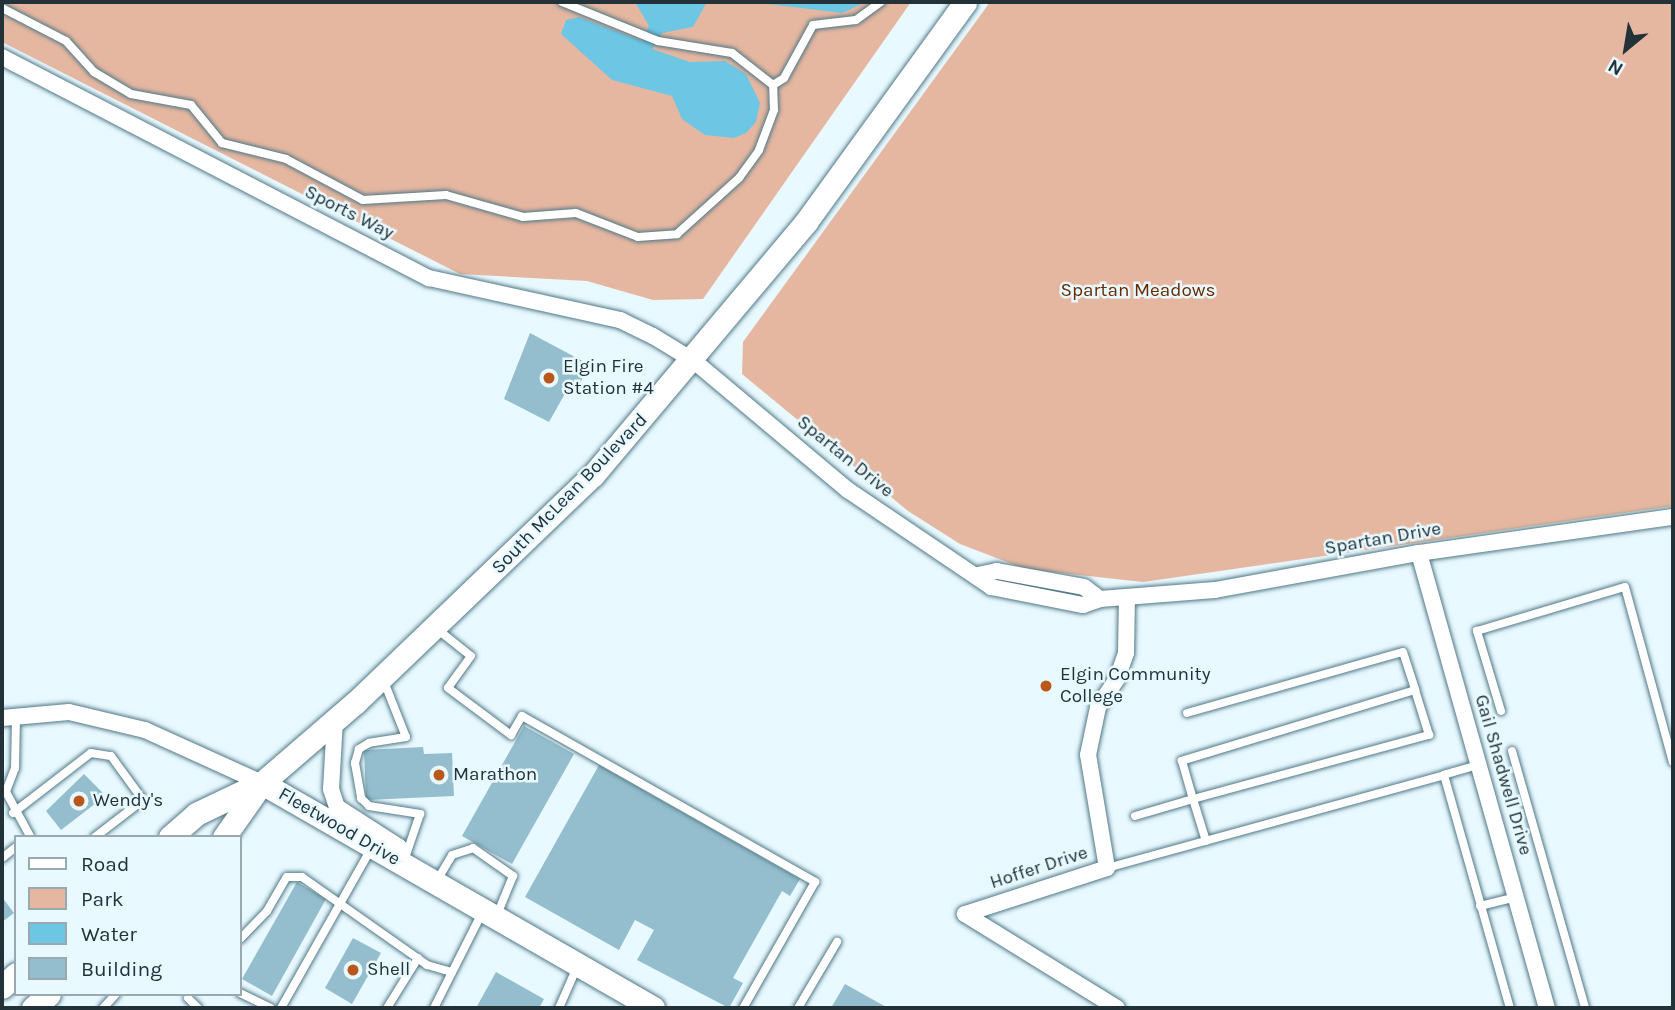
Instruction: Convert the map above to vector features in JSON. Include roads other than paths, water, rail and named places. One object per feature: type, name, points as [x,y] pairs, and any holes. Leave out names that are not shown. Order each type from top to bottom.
[{"type":"main road","name":"South McLean Boulevard","points":[[172,835],[196,814],[262,782],[335,720],[593,475],[694,361],[806,222],[965,2]]},
{"type":"main road","name":"South McLean Boulevard","points":[[225,835],[262,782]]},
{"type":"main road","name":"Fleetwood Drive","points":[[262,782],[653,1008]]},
{"type":"main road","points":[[33,1008],[47,996]]},
{"type":"street","name":"Sports Way","points":[[2,57],[429,278],[620,320],[694,361]]},
{"type":"street","name":"Spartan Drive","points":[[694,361],[848,490],[978,575],[991,587],[1083,606],[1100,598],[1214,590],[1419,553],[1673,517]]},
{"type":"street","name":"Gail Shadwell Drive","points":[[1419,553],[1547,1008]]},
{"type":"street","name":"Hoffer Drive","points":[[1117,1008],[965,914],[1107,868],[1088,755],[1098,707],[1117,679],[1126,653],[1127,597]]},
{"type":"street","name":"Fleetwood Drive","points":[[9,717],[69,712],[145,730],[262,782]]},
{"type":"street","points":[[335,720],[331,789],[337,807],[398,846],[403,864]]},
{"type":"lane","points":[[562,2],[658,41],[732,53],[773,85]]},
{"type":"lane","points":[[2,8],[66,41],[112,84],[131,94],[191,105],[222,143],[286,159],[363,200],[446,195],[523,217],[576,213],[638,237],[677,234],[739,178],[766,134],[773,85],[784,78],[813,25],[856,20],[881,2]]},
{"type":"lane","points":[[1501,711],[1478,631],[1625,587],[1673,762]]},
{"type":"lane","points":[[435,627],[471,656],[448,688],[511,735],[522,716],[815,882],[745,1007]]},
{"type":"lane","points":[[1135,816],[1429,735],[1404,652],[1186,713]]},
{"type":"lane","points":[[382,677],[406,737],[369,743],[359,750],[355,763],[361,798],[369,806],[420,814],[403,864]]},
{"type":"lane","points":[[1206,841],[1182,761],[1415,690]]},
{"type":"lane","points":[[9,717],[15,768],[6,792],[13,813],[29,835]]},
{"type":"lane","points":[[1512,751],[1585,1008]]},
{"type":"lane","points":[[13,813],[91,753],[111,756],[143,800],[98,835]]},
{"type":"lane","points":[[1107,868],[1478,765]]},
{"type":"lane","points":[[1444,775],[1510,1008]]},
{"type":"lane","points":[[281,1008],[373,846]]},
{"type":"lane","points":[[434,1008],[452,972],[513,876],[473,848],[452,855],[436,883]]},
{"type":"lane","points":[[242,937],[267,911],[287,877],[302,877],[418,958],[452,972]]},
{"type":"lane","points":[[1480,906],[1515,897]]},
{"type":"lane","points":[[798,1008],[837,942]]},
{"type":"lane","points":[[387,1008],[418,958]]},
{"type":"lane","points":[[559,1008],[578,965]]},
{"type":"lane","points":[[242,993],[271,1008]]},
{"type":"lane","points":[[188,998],[198,1008]]},
{"type":"water","points":[[635,2],[707,2],[693,27],[662,33],[652,49],[690,62],[725,61],[746,74],[760,103],[756,122],[746,133],[734,138],[705,135],[682,119],[672,96],[612,80],[561,34],[566,20],[579,17],[642,41],[649,26]]},
{"type":"water","points":[[751,2],[866,2],[842,13]]},
{"type":"place","name":"Elgin Fire Station #4","points":[[549,378]]},
{"type":"place","name":"Elgin Community College","points":[[1046,686]]},
{"type":"place","name":"Marathon","points":[[439,775]]},
{"type":"place","name":"Wendy's","points":[[79,801]]},
{"type":"place","name":"Shell","points":[[353,970]]},
{"type":"park label","name":"Spartan Meadows","points":[[1138,291]]}]
